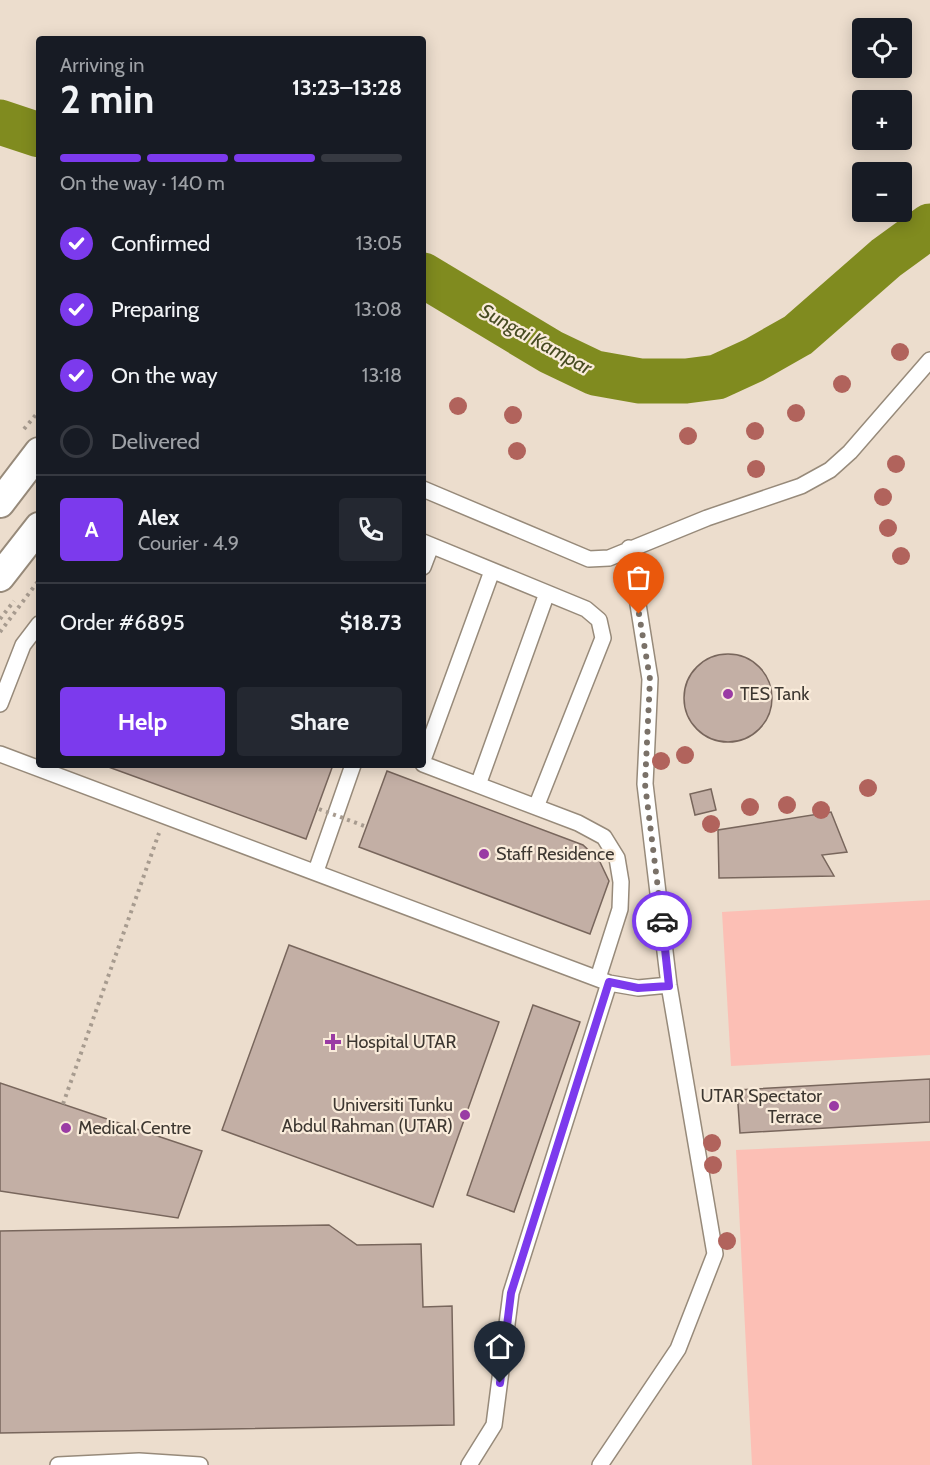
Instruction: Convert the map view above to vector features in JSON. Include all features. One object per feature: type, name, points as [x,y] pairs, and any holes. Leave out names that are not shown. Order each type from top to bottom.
[{"type":"street","points":[[0,503],[36,456]]},
{"type":"street","points":[[0,577],[36,532]]},
{"type":"lane","points":[[426,490],[589,559],[609,558],[801,486],[830,470],[850,452],[930,360]]},
{"type":"lane","points":[[427,544],[586,609],[599,620],[603,638],[536,807]]},
{"type":"lane","points":[[600,1465],[678,1348],[715,1254],[669,986],[645,784],[650,679],[629,549]]},
{"type":"lane","points":[[426,754],[492,571]]},
{"type":"lane","points":[[478,785],[547,593]]},
{"type":"lane","points":[[0,704],[23,645],[36,628]]},
{"type":"lane","points":[[0,754],[36,767]]},
{"type":"lane","points":[[426,763],[578,823],[604,837],[617,858],[621,882],[620,909],[604,980],[511,1293],[495,1425],[469,1465]]},
{"type":"lane","points":[[38,768],[604,980],[638,988],[669,986]]},
{"type":"lane","points":[[316,871],[352,768]]},
{"type":"lane","points":[[58,1465],[139,1461],[200,1465]]},
{"type":"path","points":[[0,632],[36,584]]},
{"type":"path","points":[[319,810],[367,826]]},
{"type":"path","points":[[63,1104],[166,815]]},
{"type":"shaded area","points":[[930,900],[930,1055],[731,1066],[722,912]]},
{"type":"shaded area","points":[[930,1141],[930,1465],[752,1465],[736,1150]]},
{"type":"building","name":"TES Tank","points":[[728,654],[745,657],[759,667],[769,681],[772,698],[769,715],[759,729],[745,739],[728,742],[711,739],[697,729],[687,715],[684,698],[687,681],[697,667],[711,657]]},
{"type":"building","points":[[111,768],[332,768],[306,839]]},
{"type":"building","name":"Staff Residence","points":[[387,771],[583,845],[599,860],[609,881],[590,934],[359,847]]},
{"type":"building","points":[[711,789],[716,810],[695,815],[690,794]]},
{"type":"building","points":[[831,812],[847,852],[822,855],[834,876],[719,878],[718,830]]},
{"type":"building","points":[[289,945],[499,1022],[433,1207],[222,1130]]},
{"type":"building","points":[[533,1005],[580,1022],[514,1212],[467,1195]]},
{"type":"building","name":"UTAR Spectator Terrace","points":[[930,1079],[930,1122],[740,1133],[737,1090]]},
{"type":"building","name":"Medical Centre","points":[[0,1083],[202,1151],[178,1218],[0,1191]]},
{"type":"building","points":[[329,1225],[357,1245],[421,1244],[423,1307],[452,1306],[454,1425],[0,1433],[0,1231]]},
{"type":"waterway","name":"Sungai Kampar","points":[[0,122],[36,134]]},
{"type":"waterway","name":"Sungai Kampar","points":[[426,277],[551,352],[595,373],[640,381],[686,381],[717,377],[754,360],[798,335],[886,258],[930,226]]},
{"type":"way so far","points":[[639,614],[650,679],[645,784],[662,921]]},
{"type":"place","name":"TES Tank","points":[[728,694]]},
{"type":"place","name":"Staff Residence","points":[[484,854]]},
{"type":"place","name":"Hospital UTAR","points":[[333,1042]]},
{"type":"place","name":"UTAR Spectator Terrace","points":[[834,1106]]},
{"type":"place","name":"Universiti Tunku Abdul Rahman (UTAR)","points":[[465,1115]]},
{"type":"place","name":"Medical Centre","points":[[66,1128]]},
{"type":"route","points":[[500,1383],[511,1293],[588,1056],[609,982],[638,988],[669,986],[662,921]]}]
